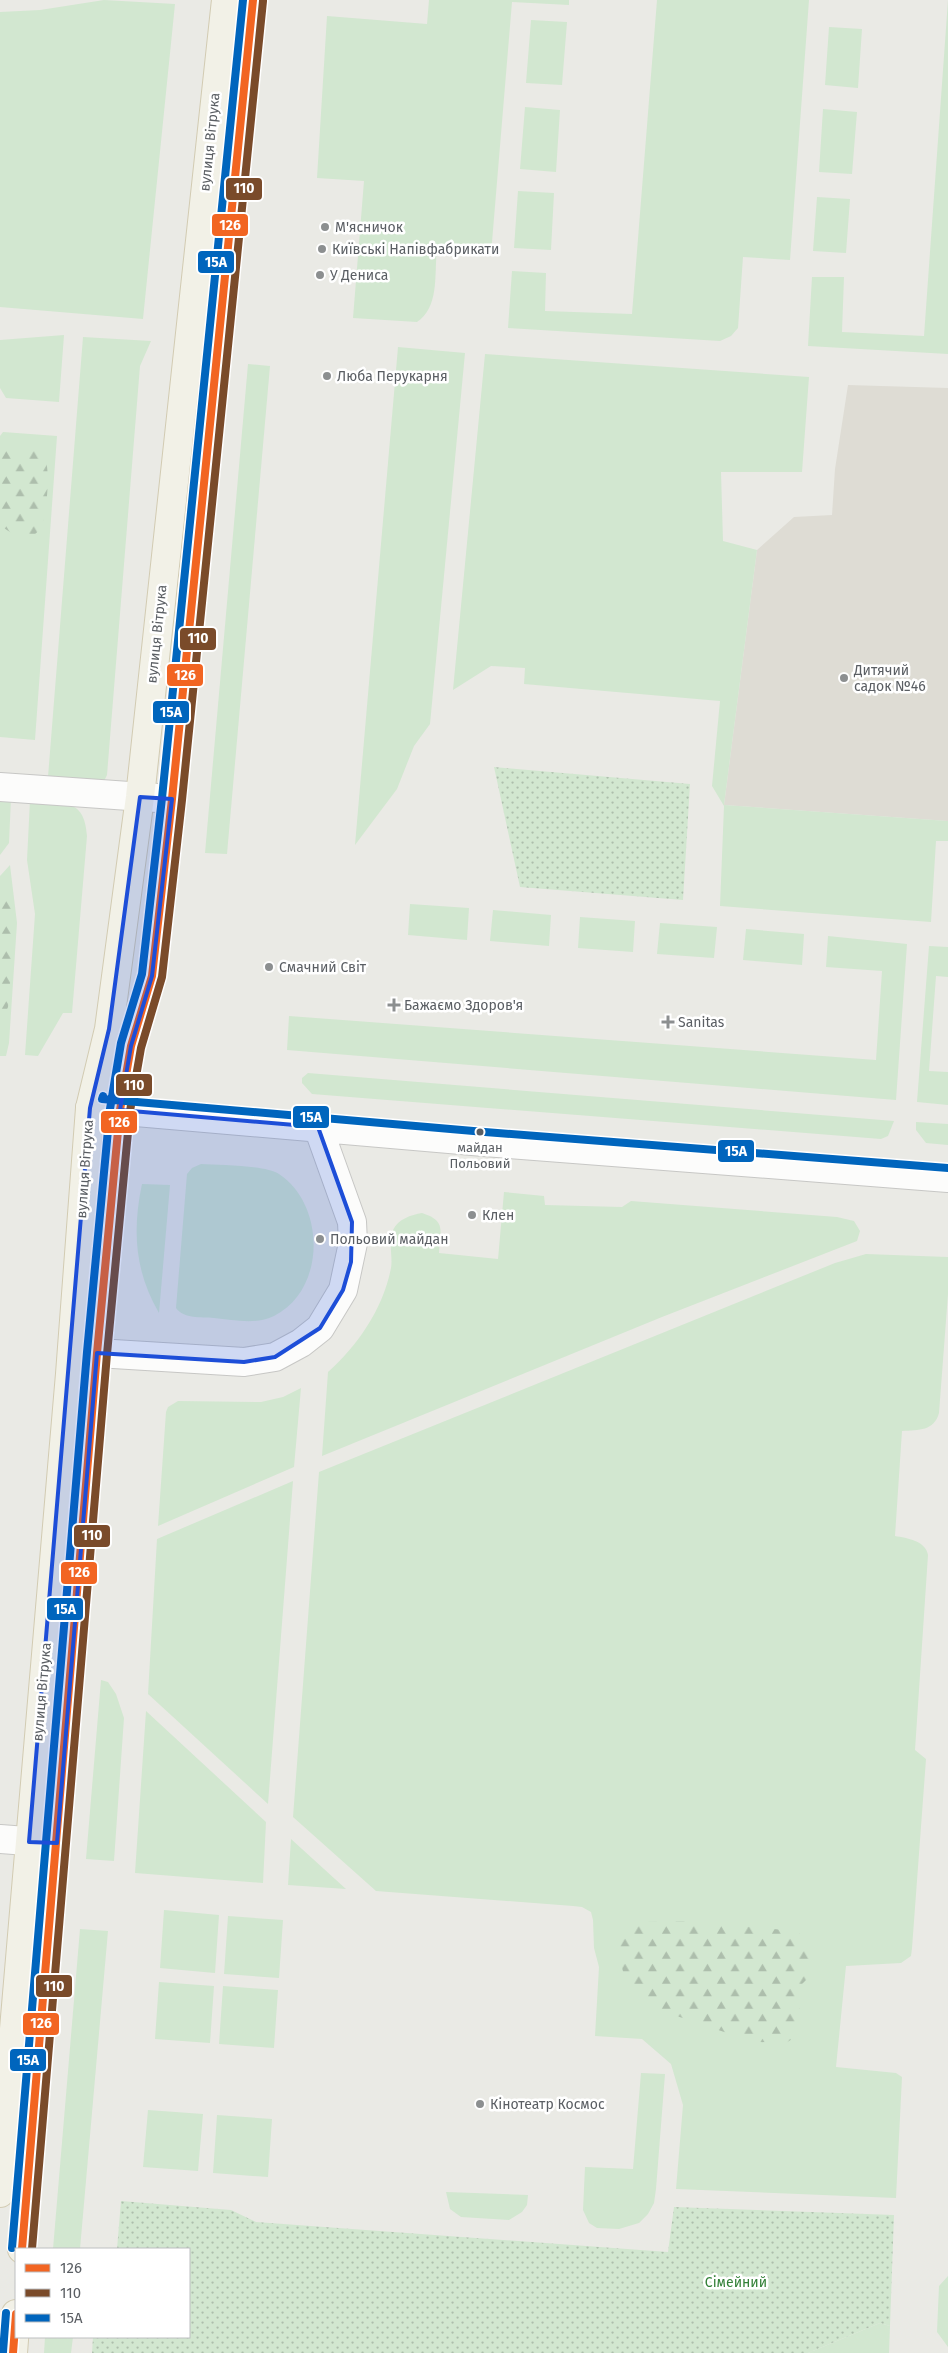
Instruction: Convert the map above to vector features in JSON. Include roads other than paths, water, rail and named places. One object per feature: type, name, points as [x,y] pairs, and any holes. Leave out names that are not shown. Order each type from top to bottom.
[{"type":"main road","name":"вулиця Вітрука","points":[[0,2193],[70,1374],[90,1108],[109,1029],[140,797],[226,0]]},
{"type":"main road","name":"вулиця Вітрука","points":[[22,2248],[97,1353],[120,1110],[131,1046],[152,976],[172,799],[253,0]]},
{"type":"main road","points":[[13,2353],[15,2327]]},
{"type":"street","points":[[0,787],[172,799]]},
{"type":"street","points":[[90,1108],[948,1178]]},
{"type":"street","points":[[97,1353],[244,1362],[275,1357],[301,1344],[320,1328],[344,1290],[353,1242],[352,1222],[318,1126]]},
{"type":"street","points":[[0,1839],[57,1844]]},
{"type":"place","name":"М'ясничок","points":[[325,227]]},
{"type":"place","name":"Київські Напівфабрикати","points":[[322,249]]},
{"type":"place","name":"У Дениса","points":[[320,275]]},
{"type":"place","name":"Люба Перукарня","points":[[327,376]]},
{"type":"place","name":"Дитячий садок №46","points":[[844,678]]},
{"type":"place","name":"Смачний Світ","points":[[269,967]]},
{"type":"place","name":"Бажаємо Здоров'я","points":[[394,1005]]},
{"type":"place","name":"Sanitas","points":[[668,1022]]},
{"type":"place","name":"майдан Польовий","points":[[480,1132]]},
{"type":"place","name":"Клен","points":[[472,1215]]},
{"type":"place","name":"Польовий майдан","points":[[320,1239]]},
{"type":"place","name":"Кінотеатр Космос","points":[[480,2104]]},
{"type":"park label","name":"Сімейний","points":[[736,2282]]}]
